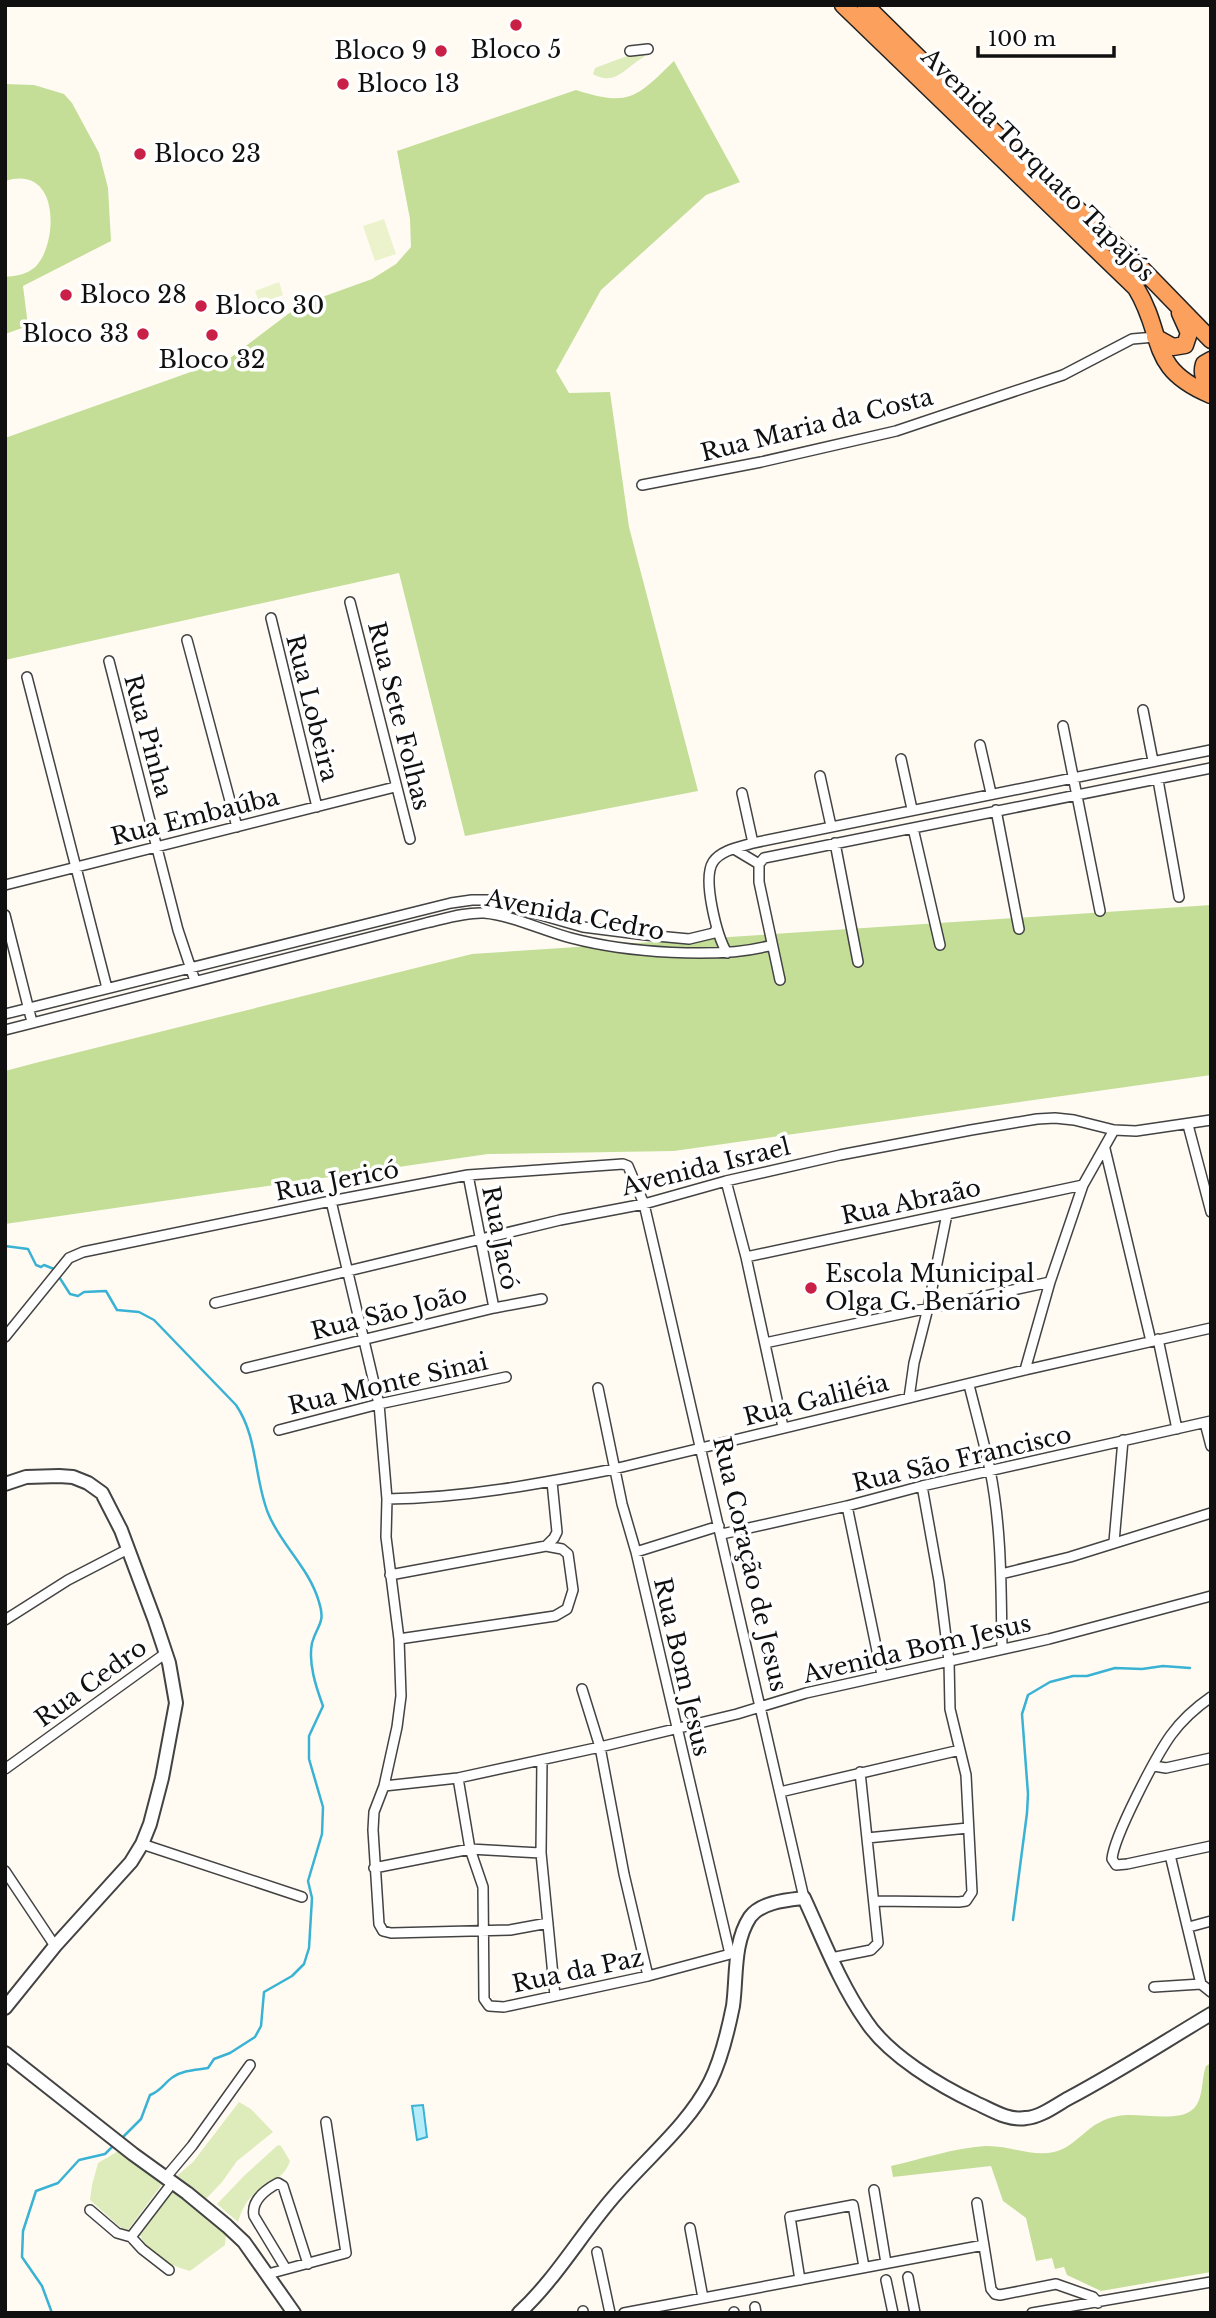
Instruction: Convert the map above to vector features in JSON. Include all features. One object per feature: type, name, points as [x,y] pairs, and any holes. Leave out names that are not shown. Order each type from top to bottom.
[{"type":"highway","name":"Avenida Torquato Tapajós","points":[[844,5],[1136,288],[1150,317],[1161,356],[1189,385],[1211,395]]},
{"type":"highway","name":"Avenida Torquato Tapajós","points":[[865,5],[998,136],[1142,269],[1211,340]]},
{"type":"highway","points":[[1155,337],[1172,347],[1179,347],[1188,340],[1187,325],[1171,298]]},
{"type":"highway","points":[[1211,360],[1204,364],[1202,370],[1204,379],[1211,386]]},
{"type":"street","points":[[630,51],[648,49]]},
{"type":"street","name":"Rua Maria da Costa","points":[[642,485],[761,462],[896,431],[1063,375],[1132,339],[1155,337]]},
{"type":"street","name":"Rua Sete Folhas","points":[[350,602],[410,839]]},
{"type":"street","name":"Rua Lobeira","points":[[271,618],[317,807]]},
{"type":"street","points":[[187,640],[237,827]]},
{"type":"street","name":"Rua Pinha","points":[[109,661],[178,930],[195,981]]},
{"type":"street","points":[[27,677],[107,988]]},
{"type":"street","points":[[1143,710],[1153,761]]},
{"type":"street","points":[[1063,726],[1100,911]]},
{"type":"street","points":[[981,745],[992,793]]},
{"type":"street","points":[[727,953],[716,929],[709,873],[712,863],[720,855],[734,849],[912,809],[1211,750]]},
{"type":"street","points":[[901,759],[912,809]]},
{"type":"street","points":[[758,864],[768,857],[1211,768]]},
{"type":"street","points":[[820,776],[831,826]]},
{"type":"street","points":[[1158,780],[1180,897]]},
{"type":"street","name":"Rua Embaúba","points":[[5,885],[395,787]]},
{"type":"street","points":[[742,793],[752,843]]},
{"type":"street","points":[[996,810],[1019,929]]},
{"type":"street","points":[[913,828],[940,945]]},
{"type":"street","points":[[835,843],[858,962]]},
{"type":"street","points":[[734,849],[758,864]]},
{"type":"street","points":[[758,864],[759,882],[780,980]]},
{"type":"street","name":"Avenida Cedro","points":[[5,1014],[472,900],[489,900],[583,927],[646,935],[689,939],[705,937],[716,929]]},
{"type":"street","name":"Avenida Cedro","points":[[5,1030],[426,923],[483,913],[557,934],[610,945],[671,952],[727,953],[772,945]]},
{"type":"street","points":[[5,915],[32,1022]]},
{"type":"street","points":[[379,921],[382,934]]},
{"type":"street","points":[[557,934],[562,922]]},
{"type":"street","name":"Avenida Israel","points":[[215,1303],[560,1220],[644,1204],[726,1181],[881,1147],[1037,1119],[1074,1120],[1114,1130],[1150,1130],[1211,1120]]},
{"type":"street","points":[[1188,1125],[1211,1212]]},
{"type":"street","points":[[1025,1370],[1050,1282],[1083,1185],[1114,1130]]},
{"type":"street","points":[[1105,1149],[1177,1429]]},
{"type":"street","name":"Rua Jericó","points":[[5,1337],[69,1258],[104,1246],[468,1175],[623,1164],[628,1166],[634,1177]]},
{"type":"street","name":"Rua Jacó","points":[[468,1175],[494,1308]]},
{"type":"street","name":"Rua Coração de Jesus","points":[[634,1177],[644,1204],[804,1898],[831,1958],[867,2023],[890,2047],[920,2071],[961,2096],[1004,2116],[1027,2118],[1040,2114],[1091,2086],[1211,2014]]},
{"type":"street","points":[[726,1181],[746,1257],[783,1427]]},
{"type":"street","name":"Rua Abraão","points":[[746,1257],[1083,1185]]},
{"type":"street","points":[[331,1201],[379,1404],[387,1499],[386,1537],[399,1639],[401,1696],[397,1727],[384,1786],[374,1812],[372,1849],[379,1924],[383,1931],[399,1932],[510,1930],[548,1923]]},
{"type":"street","points":[[909,1398],[914,1363],[947,1214]]},
{"type":"street","points":[[765,1343],[1050,1282]]},
{"type":"street","name":"Rua São João","points":[[246,1368],[494,1308],[542,1299]]},
{"type":"street","name":"Rua Galiléia","points":[[387,1499],[450,1497],[552,1482],[1211,1328]]},
{"type":"street","name":"Rua Monte Sinai","points":[[279,1430],[379,1404],[506,1377]]},
{"type":"street","points":[[969,1385],[990,1472],[1001,1574],[1002,1650]]},
{"type":"street","name":"Rua Bom Jesus","points":[[598,1388],[614,1469],[734,1953]]},
{"type":"street","points":[[1208,1422],[1211,1446]]},
{"type":"street","name":"Rua São Francisco","points":[[636,1552],[720,1530],[847,1506],[922,1486],[1208,1422]]},
{"type":"street","points":[[1114,1542],[1123,1440]]},
{"type":"street","points":[[5,2008],[55,1946],[124,1871],[142,1844],[162,1778],[176,1703],[166,1653],[128,1549],[102,1493],[73,1477],[42,1476],[6,1485]]},
{"type":"street","points":[[546,1546],[555,1538],[557,1532],[552,1482]]},
{"type":"street","points":[[874,1901],[954,1903],[966,1901],[972,1892],[966,1775],[950,1709],[949,1661],[939,1581],[922,1486]]},
{"type":"street","points":[[847,1506],[883,1675]]},
{"type":"street","points":[[1001,1574],[1070,1557],[1211,1513]]},
{"type":"street","points":[[390,1575],[546,1546],[562,1549],[568,1554],[573,1590],[568,1609],[555,1616],[399,1639]]},
{"type":"street","points":[[5,1620],[68,1580],[128,1549]]},
{"type":"street","name":"Avenida Bom Jesus","points":[[384,1786],[458,1778],[600,1747],[883,1675],[1002,1650],[1211,1596]]},
{"type":"street","name":"Rua Cedro","points":[[5,1769],[166,1653]]},
{"type":"street","points":[[582,1689],[600,1747],[624,1874],[648,1976]]},
{"type":"street","points":[[1211,1697],[1182,1721],[1170,1737],[1124,1825],[1112,1855],[1114,1864],[1127,1864],[1211,1846]]},
{"type":"street","points":[[780,1792],[960,1750]]},
{"type":"street","points":[[1154,1766],[1167,1768],[1211,1758]]},
{"type":"street","points":[[542,1760],[541,1853],[555,1996]]},
{"type":"street","points":[[831,1958],[876,1947],[878,1936],[860,1772]]},
{"type":"street","name":"Rua da Paz","points":[[458,1778],[470,1849],[483,1887],[486,2003],[497,2008],[648,1976],[734,1953]]},
{"type":"street","points":[[867,1838],[968,1828]]},
{"type":"street","points":[[142,1844],[302,1897]]},
{"type":"street","points":[[374,1868],[470,1849],[541,1853]]},
{"type":"street","points":[[1170,1855],[1201,1984],[1211,1992]]},
{"type":"street","points":[[5,1871],[55,1946]]},
{"type":"street","points":[[519,2313],[538,2295],[617,2192],[689,2114],[710,2082],[733,2005],[734,1953],[754,1912],[773,1904],[804,1898]]},
{"type":"street","points":[[1189,1927],[1211,1921]]},
{"type":"street","points":[[1154,1987],[1201,1984]]},
{"type":"street","points":[[5,2053],[235,2234],[268,2274],[294,2313]]},
{"type":"street","points":[[131,2237],[250,2065]]},
{"type":"street","points":[[268,2274],[346,2253],[326,2122]]},
{"type":"street","points":[[286,2269],[254,2216],[253,2207],[256,2201],[274,2185],[283,2186],[308,2264]]},
{"type":"street","points":[[874,2190],[886,2263]]},
{"type":"street","points":[[977,2203],[991,2289],[995,2294],[1056,2284],[1093,2297],[1098,2303]]},
{"type":"street","points":[[800,2280],[790,2217],[853,2205],[864,2267]]},
{"type":"street","points":[[90,2210],[117,2233],[131,2237],[169,2270]]},
{"type":"street","points":[[690,2228],[703,2298]]},
{"type":"street","points":[[624,2313],[984,2245]]},
{"type":"street","points":[[597,2252],[610,2313]]},
{"type":"street","points":[[908,2277],[915,2313]]},
{"type":"street","points":[[887,2280],[893,2313]]},
{"type":"street","points":[[1032,2313],[1211,2282]]},
{"type":"green space","points":[[635,53],[644,53],[644,57],[614,77],[593,74],[595,68]]},
{"type":"green space","points":[[674,61],[740,182],[706,195],[601,290],[556,371],[569,393],[610,392],[629,527],[698,791],[465,836],[399,573],[5,660],[5,438],[230,358],[300,305],[372,279],[396,264],[411,247],[410,219],[397,151],[576,90],[608,98],[631,96],[650,84]]},
{"type":"green space","points":[[5,84],[34,85],[64,94],[72,103],[99,153],[108,188],[111,241],[23,286],[28,326],[5,334],[5,277],[25,273],[40,261],[50,231],[50,213],[46,197],[38,185],[24,179],[5,181]]},
{"type":"green space","points":[[384,219],[396,254],[375,261],[363,226]]},
{"type":"green space","points":[[279,282],[283,295],[260,304],[255,291]]},
{"type":"green space","points":[[1211,905],[1211,1075],[674,1151],[488,1154],[5,1224],[5,1071],[39,1062],[472,954]]},
{"type":"green space","points":[[1211,2063],[1211,2272],[1101,2291],[1067,2275],[1064,2267],[1055,2269],[1052,2258],[1036,2261],[1026,2218],[1003,2201],[991,2166],[893,2177],[891,2166],[950,2151],[985,2146],[1037,2153],[1054,2152],[1070,2145],[1107,2119],[1126,2115],[1167,2117],[1185,2114],[1199,2101],[1204,2071]]},
{"type":"green space","points":[[239,2102],[251,2109],[273,2132],[237,2161],[205,2200],[177,2176],[193,2162]]},
{"type":"green space","points":[[278,2145],[290,2161],[287,2168],[278,2178],[257,2191],[244,2208],[238,2222],[217,2204]]},
{"type":"green space","points":[[120,2150],[163,2183],[128,2230],[121,2228],[90,2200],[98,2163]]},
{"type":"green space","points":[[174,2190],[226,2234],[225,2245],[190,2271],[160,2259],[140,2235]]},
{"type":"water","points":[[423,2105],[427,2137],[417,2140],[412,2106]]},
{"type":"waterway","points":[[5,1246],[28,1249],[36,1265],[54,1269],[70,1294],[78,1296],[84,1292],[106,1291],[117,1310],[139,1312],[154,1320],[236,1405],[248,1430],[268,1513],[308,1578],[321,1609],[321,1619],[312,1643],[311,1659],[323,1706],[309,1736],[309,1759],[323,1807],[322,1834],[308,1881],[312,1898],[309,1948],[304,1964],[292,1976],[264,1992],[261,2026],[255,2037],[230,2053],[214,2059],[208,2068],[185,2072],[170,2079],[150,2095],[141,2119],[120,2140]]},
{"type":"waterway","points":[[1013,1920],[1027,1813],[1022,1714],[1028,1695],[1050,1682],[1115,1668],[1190,1668]]},
{"type":"waterway","points":[[52,2313],[42,2286],[22,2257],[23,2231],[36,2191],[58,2183],[79,2160],[105,2154],[115,2144]]},
{"type":"place","name":"Bloco 5","points":[[516,25]]},
{"type":"place","name":"Bloco 9","points":[[441,51]]},
{"type":"place","name":"Bloco 13","points":[[343,84]]},
{"type":"place","name":"Bloco 23","points":[[140,154]]},
{"type":"place","name":"Bloco 28","points":[[66,295]]},
{"type":"place","name":"Bloco 30","points":[[201,306]]},
{"type":"place","name":"Bloco 33","points":[[143,334]]},
{"type":"place","name":"Bloco 32","points":[[212,335]]},
{"type":"place","name":"Escola Municipal Olga G. Benário","points":[[811,1288]]}]
